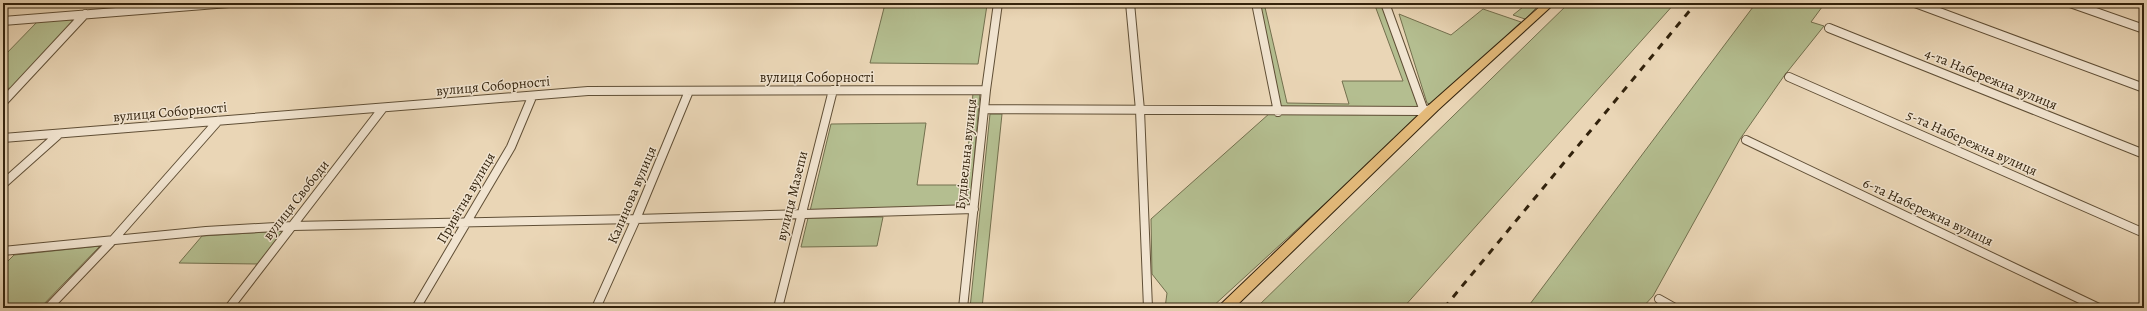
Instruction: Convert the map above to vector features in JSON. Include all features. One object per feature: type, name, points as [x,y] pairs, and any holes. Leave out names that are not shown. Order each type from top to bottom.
[{"type":"main road","points":[[1225,308],[1429,109],[1550,3]]},
{"type":"street","points":[[3,21],[229,3]]},
{"type":"street","name":"Будівельна вулиця","points":[[963,308],[986,90],[998,3]]},
{"type":"street","points":[[1130,3],[1140,110],[1148,308]]},
{"type":"street","points":[[1256,3],[1278,112]]},
{"type":"street","points":[[984,109],[1278,112],[1429,109],[1385,3]]},
{"type":"street","points":[[1915,3],[2144,88]]},
{"type":"street","points":[[2070,3],[2144,29]]},
{"type":"street","points":[[3,102],[85,14]]},
{"type":"street","name":"4-та Набережна вулиця","points":[[1829,28],[2144,154]]},
{"type":"street","name":"5-та Набережна вулиця","points":[[1789,77],[2144,233]]},
{"type":"street","points":[[3,91],[14,90]]},
{"type":"street","name":"вулиця Мазепи","points":[[778,308],[803,214],[833,90]]},
{"type":"street","name":"вулиця Соборності","points":[[3,138],[588,92],[986,90]]},
{"type":"street","name":"Калинова вулиця","points":[[596,308],[636,219],[689,91]]},
{"type":"street","name":"Привітна вулиця","points":[[416,308],[512,147],[532,97]]},
{"type":"street","name":"вулиця Свободи","points":[[229,308],[384,108]]},
{"type":"street","points":[[48,308],[113,240],[218,121]]},
{"type":"street","points":[[3,184],[58,134]]},
{"type":"street","name":"6-та Набережна вулиця","points":[[1746,140],[2099,308]]},
{"type":"street","points":[[3,251],[206,231],[293,226],[636,219],[974,209]]},
{"type":"street","points":[[1659,299],[1675,308]]},
{"type":"green space","points":[[1259,3],[1264,3],[1287,103],[1349,104],[1342,81],[1403,81],[1374,3],[1381,3],[1419,109],[1281,110]]},
{"type":"green space","points":[[1528,3],[1541,3],[1525,19],[1513,15]]},
{"type":"green space","points":[[1569,3],[1675,3],[1403,308],[1256,308]]},
{"type":"green space","points":[[1756,3],[1825,3],[1811,22],[1824,26],[1784,76],[1740,139],[1653,296],[1642,308],[1527,308]]},
{"type":"green space","points":[[885,4],[987,5],[978,64],[870,63]]},
{"type":"green space","points":[[1483,9],[1521,22],[1433,105],[1427,103],[1399,14],[1451,35]]},
{"type":"green space","points":[[78,18],[11,88],[3,89],[3,57],[38,21]]},
{"type":"green space","points":[[973,93],[980,93],[970,206],[810,211],[831,124],[926,123],[917,185],[965,185]]},
{"type":"green space","points":[[1270,113],[1424,113],[1211,308],[1165,308],[1167,293],[1152,274],[1151,219]]},
{"type":"green space","points":[[990,114],[1002,114],[982,308],[970,308]]},
{"type":"green space","points":[[883,217],[877,246],[801,247],[808,218]]},
{"type":"green space","points":[[283,231],[258,264],[179,263],[202,236]]},
{"type":"green space","points":[[100,246],[40,308],[3,308],[3,266],[14,255]]},
{"type":"railway","points":[[1444,308],[1696,3]]}]
